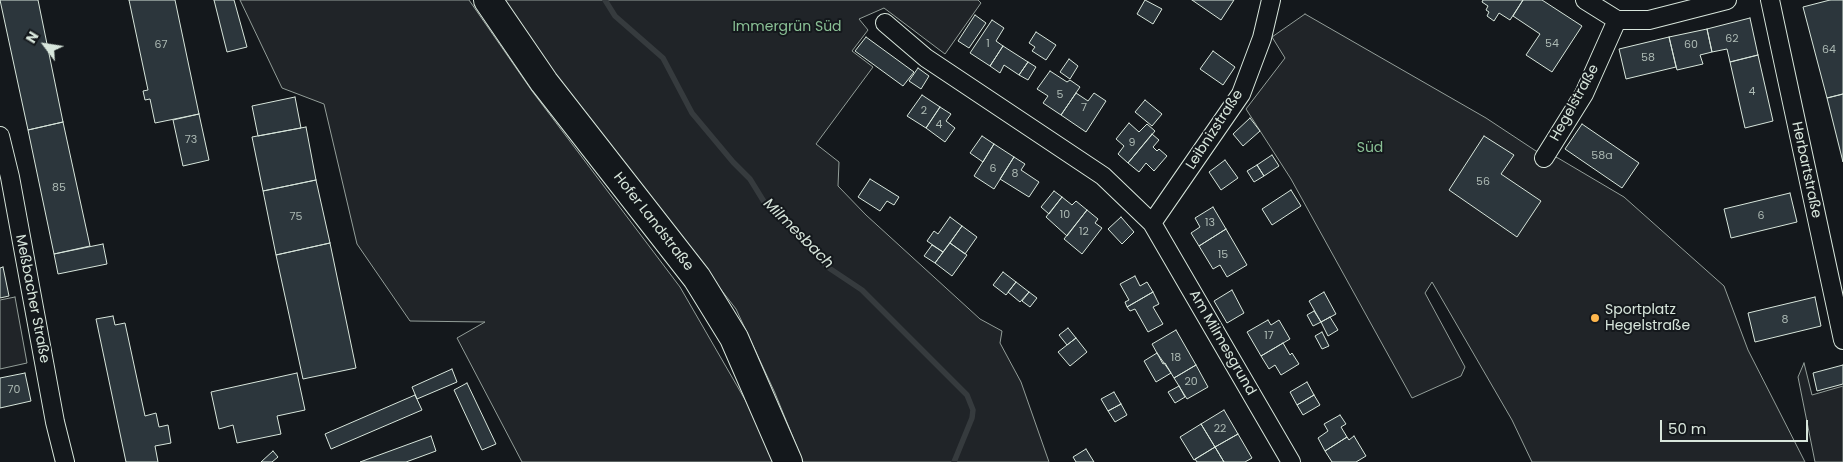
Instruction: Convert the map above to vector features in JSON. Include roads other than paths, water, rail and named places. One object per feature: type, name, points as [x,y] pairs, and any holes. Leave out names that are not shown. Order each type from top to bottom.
[{"type":"main road","name":"Hofer Landstraße","points":[[488,0],[544,82],[697,278],[734,338],[788,462]]},
{"type":"street","name":"Leibnizstraße","points":[[1152,223],[1241,94],[1262,38],[1271,0]]},
{"type":"street","points":[[1585,0],[1617,20],[1649,20],[1727,0]]},
{"type":"street","name":"Herbartstraße","points":[[1770,0],[1843,340]]},
{"type":"street","name":"Hegelstraße","points":[[1544,158],[1584,94],[1617,20]]},
{"type":"street","name":"Am Milmesgrund","points":[[885,23],[926,58],[1103,176],[1152,223],[1291,462]]},
{"type":"street","name":"Meßbacher Straße","points":[[0,136],[10,178],[55,422],[65,462]]},
{"type":"waterway","name":"Milmesbach","points":[[605,0],[615,16],[663,58],[692,113],[733,162],[750,179],[766,205],[796,233],[826,266],[862,290],[967,395],[973,410],[972,418],[954,462]]},
{"type":"place","name":"Sportplatz Hegelstraße","points":[[1595,318]]},
{"type":"park label","name":"Immergrün Süd","points":[[787,27]]},
{"type":"park label","name":"Süd","points":[[1370,148]]}]
